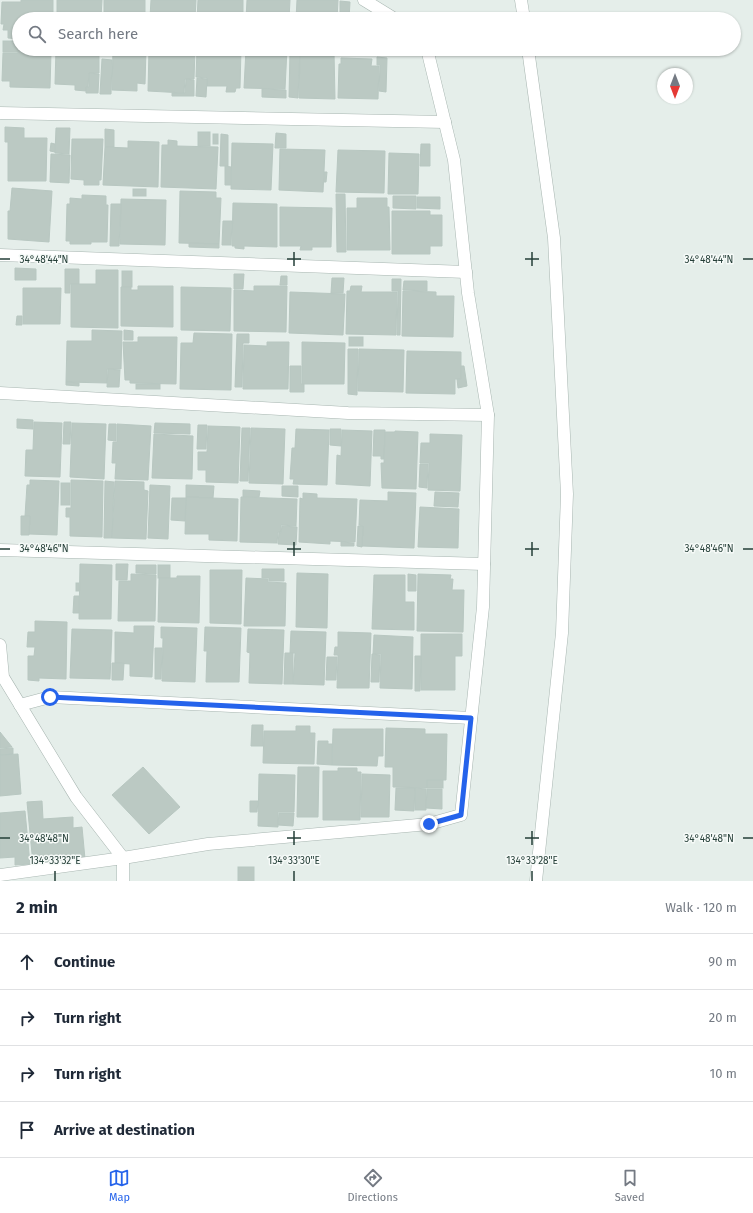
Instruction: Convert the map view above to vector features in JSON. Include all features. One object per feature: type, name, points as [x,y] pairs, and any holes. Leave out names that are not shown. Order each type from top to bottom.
[{"type":"street","points":[[364,0],[383,12]]},
{"type":"street","points":[[521,0],[523,12]]},
{"type":"street","points":[[0,875],[123,858],[208,844],[429,824],[461,815],[483,607],[488,415],[466,272],[454,160],[429,56]]},
{"type":"street","points":[[529,56],[554,238],[567,494],[562,633],[536,881]]},
{"type":"street","points":[[0,113],[445,122]]},
{"type":"street","points":[[0,255],[466,272]]},
{"type":"street","points":[[0,393],[348,413],[488,415]]},
{"type":"street","points":[[0,550],[484,564]]},
{"type":"street","points":[[0,644],[3,677],[76,798],[123,858],[123,881]]},
{"type":"street","points":[[20,705],[50,697],[471,718]]},
{"type":"building","points":[[21,0],[53,0],[53,12],[12,12],[12,38],[8,38],[8,30],[3,30],[4,24],[1,24],[2,2],[21,2]]},
{"type":"building","points":[[57,0],[102,0],[101,12],[57,12]]},
{"type":"building","points":[[104,0],[145,0],[145,12],[104,12]]},
{"type":"building","points":[[151,0],[196,0],[195,12],[150,12]]},
{"type":"building","points":[[198,0],[243,0],[243,12],[197,12]]},
{"type":"building","points":[[247,0],[290,0],[289,12],[246,12]]},
{"type":"building","points":[[297,0],[338,0],[337,12],[296,12]]},
{"type":"building","points":[[340,1],[350,2],[349,12],[340,12]]},
{"type":"building","points":[[3,41],[12,41],[12,52],[3,52]]},
{"type":"building","points":[[3,53],[12,53],[12,56],[51,56],[50,88],[10,87],[10,81],[2,81]]},
{"type":"building","points":[[56,56],[99,56],[99,73],[89,73],[88,87],[86,87],[86,91],[75,90],[75,85],[55,84]]},
{"type":"building","points":[[113,56],[146,56],[145,84],[137,83],[137,91],[112,90]]},
{"type":"building","points":[[149,56],[195,56],[194,79],[185,79],[184,93],[148,91]]},
{"type":"building","points":[[197,56],[241,56],[240,88],[236,88],[235,92],[226,92],[227,86],[207,86],[207,78],[196,77]]},
{"type":"building","points":[[246,56],[287,56],[285,89],[244,88]]},
{"type":"building","points":[[290,56],[300,56],[298,98],[289,97]]},
{"type":"building","points":[[300,56],[334,56],[335,99],[299,98]]},
{"type":"building","points":[[377,57],[387,58],[386,92],[379,91],[380,65],[377,65]]},
{"type":"building","points":[[341,58],[372,59],[371,66],[379,66],[378,99],[338,98],[339,64],[341,64]]},
{"type":"building","points":[[102,59],[112,60],[111,94],[100,94]]},
{"type":"building","points":[[89,73],[99,74],[98,93],[86,93],[86,87],[89,87]]},
{"type":"building","points":[[197,78],[207,79],[206,97],[196,96]]},
{"type":"building","points":[[186,79],[194,80],[194,96],[172,96],[172,93],[185,93]]},
{"type":"building","points":[[262,89],[286,90],[286,98],[262,97]]},
{"type":"building","points":[[5,127],[24,128],[24,138],[47,138],[46,181],[8,181],[8,142],[5,142]]},
{"type":"building","points":[[56,128],[70,128],[69,154],[55,153]]},
{"type":"building","points":[[105,129],[114,130],[114,147],[105,147]]},
{"type":"building","points":[[198,132],[210,132],[210,146],[198,146]]},
{"type":"building","points":[[276,133],[286,134],[286,148],[275,148]]},
{"type":"building","points":[[213,134],[218,134],[218,144],[213,144]]},
{"type":"building","points":[[221,134],[228,135],[228,166],[220,166]]},
{"type":"building","points":[[72,139],[103,139],[101,180],[99,180],[99,185],[84,185],[84,180],[71,179]]},
{"type":"building","points":[[168,140],[177,141],[177,146],[218,147],[216,189],[161,187],[162,145],[168,145]]},
{"type":"building","points":[[128,141],[159,142],[158,187],[103,185],[105,147],[128,148]]},
{"type":"building","points":[[51,143],[55,144],[55,152],[50,151]]},
{"type":"building","points":[[232,143],[273,144],[271,190],[231,189]]},
{"type":"building","points":[[421,144],[430,144],[430,166],[420,166]]},
{"type":"building","points":[[280,149],[325,150],[323,192],[279,190]]},
{"type":"building","points":[[338,150],[385,151],[384,193],[336,192]]},
{"type":"building","points":[[389,153],[419,154],[418,194],[388,194]]},
{"type":"building","points":[[51,154],[70,155],[69,183],[50,182]]},
{"type":"building","points":[[225,166],[231,167],[231,185],[225,185]]},
{"type":"building","points":[[324,172],[327,172],[326,182],[324,182]]},
{"type":"building","points":[[12,188],[52,191],[49,242],[8,239],[8,211],[10,211]]},
{"type":"building","points":[[133,189],[146,189],[146,196],[133,196]]},
{"type":"building","points":[[180,191],[216,192],[216,198],[221,198],[219,244],[179,243]]},
{"type":"building","points":[[336,194],[345,194],[346,252],[337,252]]},
{"type":"building","points":[[82,195],[106,196],[106,205],[108,205],[107,242],[70,244],[70,241],[66,241],[67,204],[70,204],[70,198],[82,199]]},
{"type":"building","points":[[393,196],[416,196],[416,209],[393,208]]},
{"type":"building","points":[[417,197],[440,197],[440,209],[417,208]]},
{"type":"building","points":[[357,198],[387,198],[387,207],[389,207],[390,250],[347,250],[347,208],[357,208]]},
{"type":"building","points":[[121,199],[166,200],[165,245],[120,244]]},
{"type":"building","points":[[233,203],[277,204],[277,247],[244,246],[244,249],[235,248],[235,246],[232,246]]},
{"type":"building","points":[[111,204],[121,204],[119,246],[110,246]]},
{"type":"building","points":[[280,207],[332,208],[331,247],[312,247],[312,250],[300,250],[301,246],[280,246]]},
{"type":"building","points":[[392,211],[430,211],[430,215],[442,215],[442,246],[430,246],[430,254],[392,254]]},
{"type":"building","points":[[223,221],[232,221],[231,245],[222,245]]},
{"type":"building","points":[[189,243],[219,244],[219,248],[189,247]]},
{"type":"building","points":[[15,268],[36,269],[36,280],[15,280]]},
{"type":"building","points":[[65,269],[79,269],[79,284],[70,284],[70,293],[65,293]]},
{"type":"building","points":[[96,270],[118,270],[118,328],[71,327],[71,284],[96,284]]},
{"type":"building","points":[[122,271],[132,271],[132,287],[122,287]]},
{"type":"building","points":[[234,274],[244,274],[243,289],[234,289]]},
{"type":"building","points":[[281,276],[287,276],[287,285],[280,285]]},
{"type":"building","points":[[332,278],[344,278],[343,293],[331,293]]},
{"type":"building","points":[[392,279],[401,279],[400,335],[397,335],[398,291],[392,291]]},
{"type":"building","points":[[404,281],[427,281],[427,291],[403,290]]},
{"type":"building","points":[[138,286],[173,286],[173,327],[121,326],[121,287],[131,287],[131,290],[138,290]]},
{"type":"building","points":[[254,286],[287,286],[286,332],[234,331],[234,290],[254,291]]},
{"type":"building","points":[[351,286],[362,286],[361,292],[397,292],[396,335],[346,334],[347,291],[350,291]]},
{"type":"building","points":[[181,287],[231,288],[230,331],[181,330]]},
{"type":"building","points":[[23,288],[61,288],[60,324],[23,324]]},
{"type":"building","points":[[403,291],[436,292],[436,296],[454,296],[453,337],[402,336]]},
{"type":"building","points":[[290,292],[345,294],[343,335],[289,333]]},
{"type":"building","points":[[17,316],[22,316],[22,325],[16,325]]},
{"type":"building","points":[[92,330],[122,331],[121,369],[107,369],[107,383],[66,382],[67,341],[92,341]]},
{"type":"building","points":[[124,330],[133,331],[133,340],[124,340]]},
{"type":"building","points":[[194,333],[232,334],[231,390],[180,389],[181,343],[193,343]]},
{"type":"building","points":[[237,334],[249,334],[249,343],[243,343],[242,387],[235,387]]},
{"type":"building","points":[[138,337],[177,337],[176,384],[130,383],[130,380],[125,380],[123,342],[138,342]]},
{"type":"building","points":[[349,337],[363,337],[363,346],[349,346]]},
{"type":"building","points":[[267,342],[289,342],[288,389],[243,389],[244,345],[267,346]]},
{"type":"building","points":[[302,342],[345,343],[344,384],[302,384]]},
{"type":"building","points":[[348,349],[358,349],[357,395],[348,394]]},
{"type":"building","points":[[359,349],[404,350],[403,392],[358,391]]},
{"type":"building","points":[[407,351],[461,352],[461,379],[455,379],[455,394],[406,393]]},
{"type":"building","points":[[290,366],[301,366],[301,384],[304,384],[304,392],[290,392]]},
{"type":"building","points":[[461,366],[464,366],[467,386],[458,388],[457,379],[461,379]]},
{"type":"building","points":[[108,369],[120,370],[119,387],[107,387]]},
{"type":"building","points":[[66,382],[79,383],[79,386],[66,385]]},
{"type":"building","points":[[136,384],[160,384],[160,389],[136,389]]},
{"type":"building","points":[[17,419],[33,420],[33,429],[17,428]]},
{"type":"building","points":[[34,422],[62,423],[60,477],[25,476],[26,450],[33,450]]},
{"type":"building","points":[[64,422],[71,422],[70,444],[63,444]]},
{"type":"building","points":[[72,423],[106,424],[104,479],[70,477]]},
{"type":"building","points":[[155,423],[190,424],[190,434],[154,433]]},
{"type":"building","points":[[109,424],[116,424],[116,441],[108,440]]},
{"type":"building","points":[[117,424],[151,426],[148,480],[115,479],[116,463],[112,463],[113,442],[117,442]]},
{"type":"building","points":[[198,425],[207,425],[206,449],[197,449]]},
{"type":"building","points":[[208,426],[240,427],[238,483],[206,482],[206,470],[198,470],[198,452],[207,452]]},
{"type":"building","points":[[242,428],[250,428],[248,481],[240,481]]},
{"type":"building","points":[[251,428],[285,429],[283,484],[249,483]]},
{"type":"building","points":[[296,429],[329,430],[327,485],[293,484],[294,479],[290,479],[292,448],[295,448]]},
{"type":"building","points":[[330,429],[341,429],[341,446],[330,445]]},
{"type":"building","points":[[342,430],[372,431],[370,486],[336,484],[337,455],[341,456]]},
{"type":"building","points":[[374,430],[385,430],[384,459],[381,459],[381,456],[373,456]]},
{"type":"building","points":[[385,432],[418,432],[416,489],[382,488],[381,463],[384,463]]},
{"type":"building","points":[[154,434],[193,436],[192,479],[152,478]]},
{"type":"building","points":[[430,434],[462,435],[460,491],[428,490],[429,463],[420,463],[421,443],[430,443]]},
{"type":"building","points":[[420,464],[428,464],[427,488],[419,487]]},
{"type":"building","points":[[30,480],[59,481],[57,535],[29,534],[30,516],[25,516],[27,485],[30,485]]},
{"type":"building","points":[[71,480],[103,481],[102,537],[70,536],[70,517],[66,517],[66,508],[71,508]]},
{"type":"building","points":[[105,481],[114,482],[112,538],[104,538]]},
{"type":"building","points":[[115,481],[144,482],[144,490],[148,491],[146,539],[112,538]]},
{"type":"building","points":[[61,483],[70,483],[70,505],[61,505]]},
{"type":"building","points":[[150,485],[170,486],[168,539],[148,538]]},
{"type":"building","points":[[186,485],[214,486],[213,498],[186,497]]},
{"type":"building","points":[[282,486],[298,486],[298,497],[282,496]]},
{"type":"building","points":[[243,490],[260,491],[259,497],[243,497]]},
{"type":"building","points":[[388,492],[416,493],[414,548],[362,546],[363,526],[359,525],[360,500],[388,501]]},
{"type":"building","points":[[435,492],[459,493],[458,507],[434,506]]},
{"type":"building","points":[[303,493],[317,494],[317,498],[357,499],[355,542],[330,541],[330,544],[299,542],[300,498],[303,499]]},
{"type":"building","points":[[186,497],[238,499],[237,541],[209,540],[209,534],[185,534]]},
{"type":"building","points":[[241,497],[297,499],[296,526],[281,525],[281,532],[278,532],[277,543],[240,542]]},
{"type":"building","points":[[172,498],[186,498],[185,521],[171,520]]},
{"type":"building","points":[[420,507],[459,509],[458,548],[418,547]]},
{"type":"building","points":[[21,516],[30,516],[29,535],[21,535]]},
{"type":"building","points":[[282,526],[297,527],[296,545],[278,544],[279,532],[281,533]]},
{"type":"building","points":[[358,526],[363,526],[362,547],[357,546]]},
{"type":"building","points":[[341,542],[354,543],[354,546],[341,546]]},
{"type":"building","points":[[80,564],[112,565],[111,619],[79,619]]},
{"type":"building","points":[[116,564],[128,564],[127,580],[116,580]]},
{"type":"building","points":[[136,565],[156,565],[156,574],[136,573]]},
{"type":"building","points":[[158,565],[170,565],[170,578],[158,578]]},
{"type":"building","points":[[262,569],[284,569],[284,581],[269,581],[269,578],[262,578]]},
{"type":"building","points":[[210,570],[242,570],[241,624],[210,623]]},
{"type":"building","points":[[297,573],[328,574],[327,628],[296,627]]},
{"type":"building","points":[[131,574],[156,575],[155,621],[118,621],[119,581],[131,581]]},
{"type":"building","points":[[408,574],[416,575],[416,591],[408,591]]},
{"type":"building","points":[[418,574],[451,575],[450,579],[453,579],[452,590],[464,590],[463,632],[417,631]]},
{"type":"building","points":[[374,575],[405,575],[405,602],[414,602],[414,630],[372,629]]},
{"type":"building","points":[[177,576],[200,576],[199,623],[158,622],[159,578],[177,578]]},
{"type":"building","points":[[246,578],[268,579],[268,582],[286,583],[285,626],[244,626]]},
{"type":"building","points":[[76,583],[79,583],[79,591],[76,591]]},
{"type":"building","points":[[74,596],[79,596],[79,613],[73,613]]},
{"type":"building","points":[[35,621],[67,622],[66,679],[39,678],[39,681],[28,680],[28,656],[34,656],[35,647],[27,647],[28,632],[35,632]]},
{"type":"building","points":[[134,626],[154,626],[152,677],[130,676],[130,664],[115,663],[115,632],[134,633]]},
{"type":"building","points":[[161,627],[197,628],[195,682],[162,681],[163,638],[161,638]]},
{"type":"building","points":[[205,627],[241,628],[239,682],[206,682],[207,651],[204,651]]},
{"type":"building","points":[[72,629],[112,630],[110,679],[70,678]]},
{"type":"building","points":[[248,629],[284,630],[282,684],[249,683],[250,653],[247,652]]},
{"type":"building","points":[[291,631],[326,632],[324,685],[293,684],[295,653],[290,653]]},
{"type":"building","points":[[338,632],[371,633],[369,688],[337,688],[338,655],[334,655],[335,647],[338,647]]},
{"type":"building","points":[[421,634],[462,634],[462,656],[455,656],[455,690],[421,690]]},
{"type":"building","points":[[374,635],[413,637],[412,689],[380,688],[381,654],[373,654]]},
{"type":"building","points":[[155,648],[162,648],[161,679],[155,679]]},
{"type":"building","points":[[285,653],[293,653],[293,684],[284,684]]},
{"type":"building","points":[[372,654],[380,655],[379,682],[371,682]]},
{"type":"building","points":[[415,656],[421,656],[420,691],[415,691]]},
{"type":"building","points":[[327,657],[337,657],[336,680],[326,680]]},
{"type":"building","points":[[112,663],[124,663],[123,680],[112,680]]},
{"type":"building","points":[[252,725],[263,725],[263,746],[251,746]]},
{"type":"building","points":[[296,726],[310,726],[310,733],[315,733],[314,764],[263,763],[264,731],[296,731]]},
{"type":"building","points":[[386,728],[425,729],[425,734],[447,734],[446,780],[427,780],[427,788],[393,787],[393,767],[385,767]]},
{"type":"building","points":[[333,729],[383,729],[383,756],[378,756],[377,766],[332,765]]},
{"type":"building","points":[[0,732],[12,747],[0,748]]},
{"type":"building","points":[[318,741],[328,741],[328,744],[332,744],[332,765],[317,764]]},
{"type":"building","points":[[13,748],[13,754],[0,755],[0,749]]},
{"type":"building","points":[[18,754],[21,794],[0,796],[0,755]]},
{"type":"building","points":[[143,767],[180,807],[149,834],[112,795]]},
{"type":"building","points":[[298,767],[319,767],[318,817],[297,817]]},
{"type":"building","points":[[338,768],[357,768],[357,772],[361,772],[360,820],[323,820],[323,771],[338,771]]},
{"type":"building","points":[[259,774],[295,775],[294,812],[278,812],[278,827],[258,826]]},
{"type":"building","points":[[362,774],[390,775],[389,817],[361,817]]},
{"type":"building","points":[[427,780],[443,780],[443,788],[427,788]]},
{"type":"building","points":[[396,788],[415,788],[414,811],[395,810]]},
{"type":"building","points":[[415,788],[426,789],[426,810],[415,810]]},
{"type":"building","points":[[427,789],[442,789],[442,809],[426,808]]},
{"type":"building","points":[[42,801],[43,819],[73,817],[73,828],[82,827],[85,859],[33,864],[27,802]]},
{"type":"building","points":[[250,801],[258,801],[257,812],[250,812]]},
{"type":"building","points":[[25,811],[30,864],[15,865],[15,857],[0,858],[0,813]]},
{"type":"building","points":[[279,813],[294,813],[293,826],[278,825]]},
{"type":"building","points":[[238,867],[254,867],[254,881],[238,881]]},
{"type":"route","points":[[50,697],[471,718],[461,815],[429,824]]}]
